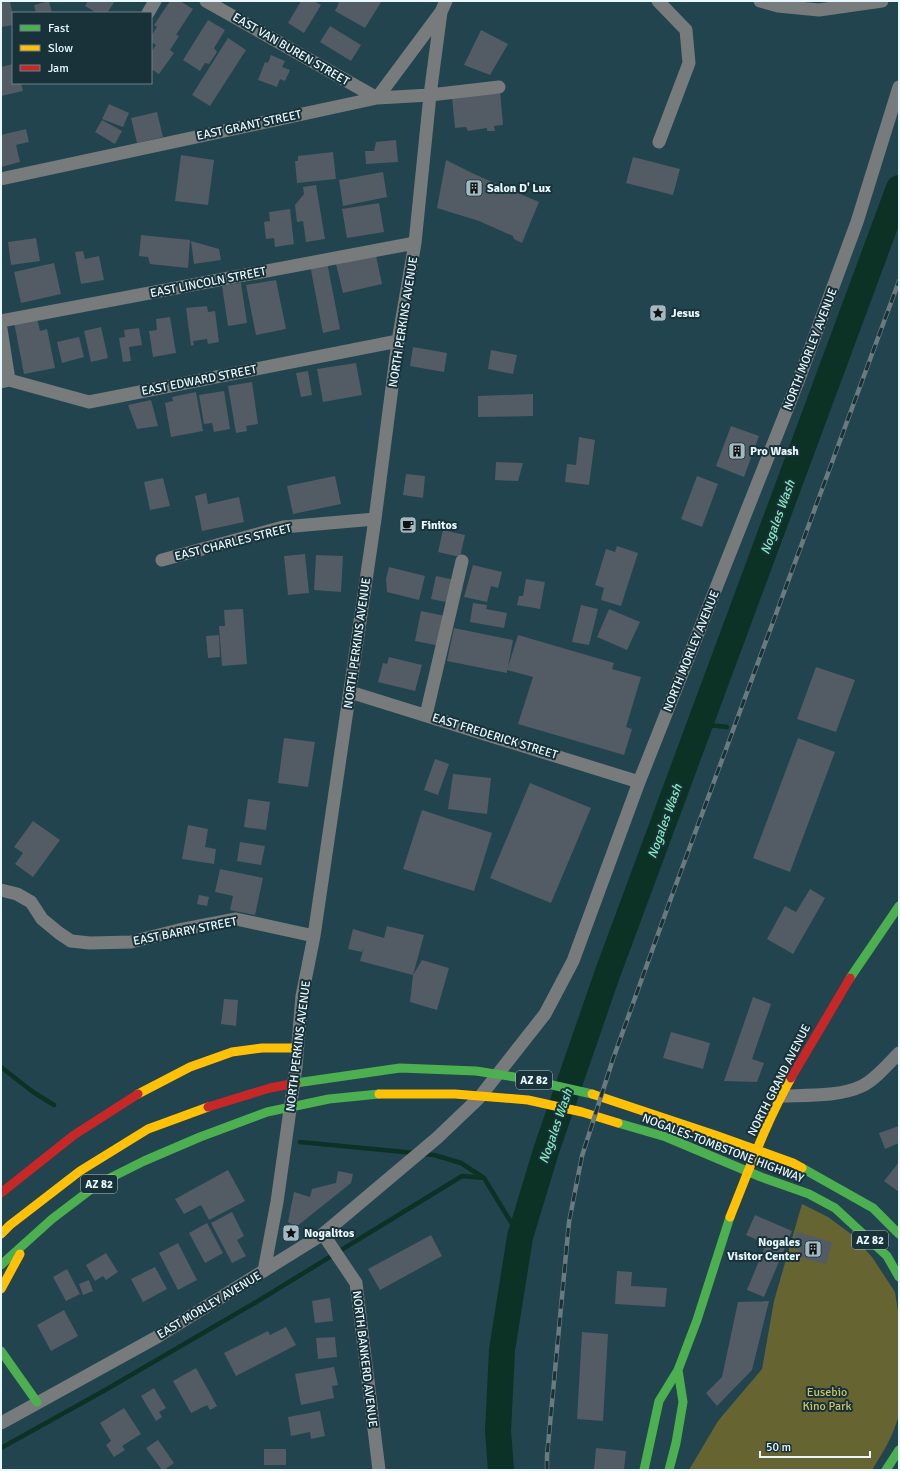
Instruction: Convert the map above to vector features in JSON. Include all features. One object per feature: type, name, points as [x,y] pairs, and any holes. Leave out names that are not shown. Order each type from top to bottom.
[{"type":"main road","name":"NORTH GRAND AVENUE","points":[[644,1470],[659,1401],[678,1370],[697,1320],[737,1199],[759,1144],[781,1096],[842,989],[899,906]]},
{"type":"main road","points":[[1,1193],[74,1135],[129,1099],[190,1067],[232,1052],[262,1048],[298,1048]]},
{"type":"main road","name":"NOGALES-TOMBSTONE HIGHWAY","points":[[1,1234],[10,1225],[80,1171],[148,1129],[204,1108],[270,1088],[326,1078],[400,1068],[476,1071],[521,1078],[583,1091],[793,1163],[873,1208],[899,1234]]},
{"type":"main road","name":"NOGALES-TOMBSTONE HIGHWAY","points":[[1,1265],[29,1238],[98,1184],[144,1161],[215,1131],[267,1112],[329,1099],[379,1094],[455,1094],[528,1100],[582,1112],[666,1137],[761,1177],[809,1194],[835,1208],[887,1256],[899,1277]]},
{"type":"main road","points":[[1,1289],[29,1238]]},
{"type":"main road","points":[[2,1350],[37,1402]]},
{"type":"main road","name":"NORTH GRAND AVENUE","points":[[669,1470],[676,1443],[683,1402],[678,1370]]},
{"type":"main road","points":[[886,1470],[899,1450]]},
{"type":"street","points":[[149,12],[155,1]]},
{"type":"street","name":"EAST VAN BUREN STREET","points":[[206,1],[377,98]]},
{"type":"street","points":[[658,1],[686,30],[689,63],[659,142]]},
{"type":"street","points":[[760,1],[778,6],[818,10],[882,1]]},
{"type":"street","points":[[377,98],[443,7]]},
{"type":"street","name":"NORTH PERKINS AVENUE","points":[[264,1271],[277,1202],[298,1048],[302,996],[314,936],[375,518],[398,342],[415,244],[430,95],[443,7]]},
{"type":"street","name":"EAST GRANT STREET","points":[[1,179],[377,98],[430,95],[499,86]]},
{"type":"street","name":"NORTH MORLEY AVENUE","points":[[404,1166],[437,1138],[479,1098],[545,1014],[573,961],[639,782],[799,379],[857,222],[899,87]]},
{"type":"street","name":"EAST LINCOLN STREET","points":[[1,321],[415,244]]},
{"type":"street","points":[[1,329],[5,381]]},
{"type":"street","name":"EAST EDWARD STREET","points":[[5,381],[89,402],[398,342]]},
{"type":"street","name":"EAST CHARLES STREET","points":[[162,560],[283,527],[375,518]]},
{"type":"street","points":[[426,715],[462,561]]},
{"type":"street","name":"EAST FREDERICK STREET","points":[[350,692],[639,782]]},
{"type":"street","name":"EAST BARRY STREET","points":[[1,890],[18,894],[31,902],[42,919],[71,941],[90,943],[131,942],[179,930],[236,919],[314,936]]},
{"type":"street","points":[[781,1096],[846,1091],[862,1086],[874,1077],[899,1053]]},
{"type":"street","name":"EAST MORLEY AVENUE","points":[[1,1423],[157,1337],[323,1234],[404,1166]]},
{"type":"street","name":"NORTH BANKERD AVENUE","points":[[323,1234],[356,1283],[379,1470]]},
{"type":"green space","name":"Eusebio Kino Park","points":[[802,1204],[828,1217],[851,1234],[872,1257],[895,1292],[899,1318],[899,1414],[894,1429],[888,1443],[872,1470],[689,1470],[718,1421],[762,1369],[774,1301]]},
{"type":"building","points":[[1,1],[10,1],[12,25],[1,27]]},
{"type":"building","points":[[49,1],[52,12],[36,12],[34,5]]},
{"type":"building","points":[[88,1],[115,1],[108,12],[95,12],[85,6]]},
{"type":"building","points":[[170,1],[180,1],[193,9],[176,35],[179,36],[170,50],[174,53],[159,74],[152,70],[152,51],[156,45],[152,43],[152,34],[157,27],[154,25]]},
{"type":"building","points":[[301,1],[314,1],[321,5],[304,33],[288,23]]},
{"type":"building","points":[[335,1],[381,2],[365,28],[335,11],[339,3]]},
{"type":"building","points":[[208,20],[225,30],[214,48],[217,52],[209,64],[205,63],[200,71],[183,60]]},
{"type":"building","points":[[330,26],[361,45],[351,61],[320,42]]},
{"type":"building","points":[[481,30],[508,44],[490,75],[464,65]]},
{"type":"building","points":[[228,38],[246,50],[210,106],[192,95]]},
{"type":"building","points":[[271,55],[285,61],[282,67],[290,70],[285,81],[280,79],[277,87],[258,80],[265,62],[268,63]]},
{"type":"building","points":[[12,64],[12,84],[21,84],[23,91],[1,96],[1,67]]},
{"type":"building","points":[[500,91],[503,125],[494,126],[495,131],[487,131],[487,128],[468,131],[466,127],[455,128],[452,97]]},
{"type":"building","points":[[109,104],[129,113],[123,127],[102,119]]},
{"type":"building","points":[[157,112],[163,137],[137,143],[131,118]]},
{"type":"building","points":[[102,120],[122,131],[115,144],[95,132]]},
{"type":"building","points":[[26,129],[29,142],[16,145],[20,162],[1,167],[1,135]]},
{"type":"building","points":[[396,140],[398,162],[366,164],[365,151],[374,151],[376,142]]},
{"type":"building","points":[[333,152],[336,179],[297,183],[295,161],[298,161],[298,156]]},
{"type":"building","points":[[181,155],[214,160],[208,205],[175,201]]},
{"type":"building","points":[[633,157],[680,169],[673,195],[626,183]]},
{"type":"building","name":"Salon D' Lux","points":[[446,160],[474,174],[539,202],[522,243],[514,239],[513,236],[479,221],[437,208]]},
{"type":"building","points":[[383,172],[387,197],[343,206],[339,180]]},
{"type":"building","points":[[316,185],[325,239],[306,242],[303,221],[297,222],[295,205],[304,194],[303,187]]},
{"type":"building","points":[[379,203],[384,232],[347,238],[342,209]]},
{"type":"building","points":[[290,209],[294,244],[275,247],[274,238],[266,239],[264,222],[270,221],[269,212]]},
{"type":"building","points":[[141,235],[190,240],[188,268],[150,264],[148,257],[139,256]]},
{"type":"building","points":[[36,238],[40,261],[11,265],[8,242]]},
{"type":"building","points":[[191,241],[219,249],[221,260],[194,264]]},
{"type":"building","points":[[83,251],[85,259],[99,256],[104,280],[81,284],[75,252]]},
{"type":"building","points":[[375,251],[382,284],[343,293],[335,260]]},
{"type":"building","points":[[327,262],[340,329],[323,333],[310,265]]},
{"type":"building","points":[[54,263],[61,294],[21,303],[14,272]]},
{"type":"building","points":[[276,280],[286,329],[256,335],[246,285]]},
{"type":"building","points":[[241,283],[247,323],[228,326],[222,286]]},
{"type":"building","points":[[207,306],[208,312],[215,311],[219,342],[208,344],[207,339],[193,341],[194,345],[191,346],[186,308]]},
{"type":"building","points":[[170,317],[176,353],[153,357],[149,331],[157,330],[156,319]]},
{"type":"building","points":[[37,318],[40,331],[47,329],[55,368],[24,374],[14,322]]},
{"type":"building","points":[[101,327],[108,358],[91,362],[84,331]]},
{"type":"building","points":[[139,328],[142,345],[129,347],[131,361],[123,362],[119,338],[125,337],[124,330]]},
{"type":"building","points":[[79,337],[84,357],[62,363],[57,342]]},
{"type":"building","points":[[413,347],[447,353],[444,372],[410,366]]},
{"type":"building","points":[[491,350],[517,355],[513,374],[488,369]]},
{"type":"building","points":[[356,363],[362,395],[323,402],[317,369]]},
{"type":"building","points":[[308,371],[312,395],[301,397],[296,373]]},
{"type":"building","points":[[252,382],[258,424],[246,426],[247,431],[236,433],[228,386]]},
{"type":"building","points":[[224,391],[230,429],[214,432],[212,423],[204,424],[199,395]]},
{"type":"building","points":[[196,392],[203,431],[171,437],[165,403],[173,401],[172,397]]},
{"type":"building","points":[[533,394],[533,416],[478,417],[478,396]]},
{"type":"building","points":[[151,400],[158,426],[137,429],[128,405]]},
{"type":"building","name":"Pro Wash","points":[[731,426],[759,436],[744,477],[716,466]]},
{"type":"building","points":[[579,437],[595,440],[589,485],[565,482],[567,464],[576,465]]},
{"type":"building","points":[[496,462],[523,463],[518,481],[495,480]]},
{"type":"building","points":[[406,474],[425,476],[423,498],[403,495]]},
{"type":"building","points":[[335,476],[341,504],[293,514],[287,486]]},
{"type":"building","points":[[697,476],[718,484],[702,527],[681,519]]},
{"type":"building","points":[[163,478],[170,506],[150,510],[144,482]]},
{"type":"building","points":[[206,493],[208,504],[239,497],[244,522],[202,531],[195,496]]},
{"type":"building","points":[[443,530],[465,535],[460,557],[438,552]]},
{"type":"building","points":[[617,546],[638,553],[621,606],[601,600],[604,588],[595,585],[606,549],[615,552]]},
{"type":"building","points":[[305,554],[309,593],[288,595],[284,556]]},
{"type":"building","points":[[316,555],[343,556],[341,592],[314,590]]},
{"type":"building","points":[[473,565],[502,572],[498,588],[491,586],[487,602],[464,597]]},
{"type":"building","points":[[389,567],[425,576],[419,600],[387,592],[386,579]]},
{"type":"building","points":[[436,576],[455,580],[451,603],[431,599]]},
{"type":"building","points":[[526,579],[545,582],[540,609],[517,605],[519,596],[523,596]]},
{"type":"building","points":[[473,603],[487,605],[486,609],[507,613],[504,628],[470,622]]},
{"type":"building","points":[[581,605],[598,609],[589,645],[572,642]]},
{"type":"building","points":[[243,609],[247,664],[222,666],[219,626],[225,626],[224,610]]},
{"type":"building","points":[[609,609],[640,622],[627,650],[597,637]]},
{"type":"building","points":[[421,611],[445,616],[440,646],[415,641]]},
{"type":"building","points":[[454,628],[513,640],[508,667],[518,635],[614,663],[612,669],[641,677],[626,727],[632,729],[624,755],[518,724],[533,677],[507,670],[507,673],[447,661]]},
{"type":"building","points":[[219,635],[220,657],[208,658],[206,636]]},
{"type":"building","points":[[389,657],[422,665],[415,691],[378,682],[383,663],[387,664]]},
{"type":"building","points":[[816,667],[855,680],[836,732],[797,719]]},
{"type":"building","points":[[284,738],[315,742],[308,787],[278,783]]},
{"type":"building","points":[[798,738],[835,752],[790,872],[753,858]]},
{"type":"building","points":[[435,759],[449,764],[438,795],[424,790]]},
{"type":"building","points":[[453,774],[491,778],[487,814],[448,809]]},
{"type":"building","points":[[530,783],[591,808],[551,903],[490,878]]},
{"type":"building","points":[[248,799],[270,802],[266,830],[244,827]]},
{"type":"building","points":[[422,810],[492,833],[474,891],[403,869]]},
{"type":"building","points":[[33,821],[60,840],[33,877],[15,864],[23,853],[14,847]]},
{"type":"building","points":[[188,825],[208,829],[205,847],[216,849],[214,864],[182,859]]},
{"type":"building","points":[[240,842],[265,846],[261,865],[237,861]]},
{"type":"building","points":[[220,869],[263,878],[255,915],[230,910],[233,896],[215,892]]},
{"type":"building","points":[[810,889],[825,898],[793,954],[767,939],[785,906],[796,912]]},
{"type":"building","points":[[199,895],[209,897],[207,906],[197,904]]},
{"type":"building","points":[[387,926],[424,935],[413,975],[360,961],[364,947],[362,952],[348,949],[353,929],[384,938]]},
{"type":"building","points":[[422,960],[449,968],[437,1010],[410,1002],[413,975]]},
{"type":"building","points":[[753,997],[771,1004],[752,1059],[764,1063],[757,1082],[724,1081]]},
{"type":"building","points":[[224,999],[238,1000],[236,1026],[221,1024]]},
{"type":"building","points":[[671,1032],[710,1043],[703,1069],[663,1058]]},
{"type":"building","points":[[899,1126],[899,1143],[885,1149],[879,1133]]},
{"type":"building","points":[[899,1162],[899,1192],[884,1181]]},
{"type":"building","points":[[228,1170],[245,1201],[209,1220],[201,1205],[184,1214],[175,1199]]},
{"type":"building","points":[[338,1171],[353,1174],[351,1183],[296,1227],[288,1222],[294,1192],[310,1197],[312,1189],[336,1183]]},
{"type":"building","points":[[232,1212],[244,1236],[237,1240],[246,1256],[232,1263],[211,1223]]},
{"type":"building","points":[[755,1215],[792,1231],[764,1297],[747,1290],[766,1244],[746,1235]]},
{"type":"building","points":[[207,1223],[223,1253],[205,1263],[189,1233]]},
{"type":"building","name":"Nogales Visitor Center","points":[[796,1232],[832,1242],[826,1264],[799,1257],[801,1251],[792,1248]]},
{"type":"building","points":[[431,1235],[442,1256],[380,1290],[368,1269]]},
{"type":"building","points":[[178,1243],[197,1280],[178,1290],[159,1253]]},
{"type":"building","points":[[106,1253],[118,1272],[106,1280],[103,1276],[95,1281],[86,1265]]},
{"type":"building","points":[[155,1267],[167,1289],[143,1302],[131,1279]]},
{"type":"building","points":[[67,1269],[80,1294],[66,1301],[53,1277]]},
{"type":"building","points":[[617,1271],[632,1272],[631,1286],[667,1288],[665,1307],[615,1304]]},
{"type":"building","points":[[89,1280],[93,1291],[83,1295],[79,1284]]},
{"type":"building","points":[[330,1298],[333,1321],[315,1323],[312,1301]]},
{"type":"building","points":[[769,1301],[752,1370],[717,1406],[706,1393],[722,1377],[738,1302]]},
{"type":"building","points":[[64,1310],[78,1336],[51,1351],[37,1325]]},
{"type":"building","points":[[286,1327],[296,1345],[236,1376],[224,1353],[268,1331],[270,1335]]},
{"type":"building","points":[[582,1332],[608,1334],[603,1421],[577,1419]]},
{"type":"building","points":[[335,1337],[337,1357],[318,1359],[316,1338]]},
{"type":"building","points":[[334,1367],[338,1385],[332,1386],[334,1398],[301,1405],[295,1374]]},
{"type":"building","points":[[196,1368],[217,1406],[210,1410],[207,1405],[191,1413],[173,1381]]},
{"type":"building","points":[[154,1388],[166,1408],[159,1412],[162,1417],[156,1421],[141,1396]]},
{"type":"building","points":[[124,1408],[141,1434],[122,1446],[125,1450],[114,1457],[106,1445],[111,1441],[100,1423]]},
{"type":"building","points":[[320,1411],[325,1436],[311,1439],[310,1432],[291,1436],[288,1417]]},
{"type":"building","points":[[158,1440],[174,1463],[164,1470],[162,1470],[146,1448]]},
{"type":"building","points":[[596,1448],[626,1451],[624,1470],[594,1469]]},
{"type":"building","points":[[264,1449],[286,1449],[286,1465],[264,1465]]},
{"type":"waterway","name":"Nogales Wash","points":[[501,1470],[498,1431],[502,1350],[520,1237],[546,1151],[608,972],[899,188]]},
{"type":"waterway","points":[[700,724],[727,727]]},
{"type":"waterway","points":[[1,1067],[33,1092],[54,1105]]},
{"type":"waterway","points":[[300,1142],[415,1153]]},
{"type":"waterway","points":[[423,1154],[434,1155],[461,1163],[484,1178],[520,1237]]},
{"type":"waterway","points":[[1,1448],[107,1389],[258,1301],[462,1176],[484,1178]]},
{"type":"railway","points":[[547,1470],[547,1456],[569,1222],[582,1156],[613,1059],[671,898],[899,281]]},
{"type":"traffic: fast","points":[[850,978],[899,906]]},
{"type":"traffic: fast","points":[[296,1083],[400,1068],[476,1071],[521,1078],[592,1094]]},
{"type":"traffic: fast","points":[[1,1265],[52,1219],[98,1184],[144,1161],[200,1137],[267,1112],[329,1099],[379,1094]]},
{"type":"traffic: fast","points":[[618,1123],[666,1137],[761,1177],[809,1194],[835,1208],[887,1256],[899,1277]]},
{"type":"traffic: fast","points":[[802,1168],[873,1208],[899,1234]]},
{"type":"traffic: fast","points":[[644,1470],[659,1401],[678,1370],[697,1320],[730,1217]]},
{"type":"traffic: fast","points":[[1,1351],[37,1402]]},
{"type":"traffic: fast","points":[[669,1470],[676,1443],[683,1402],[678,1370]]},
{"type":"traffic: fast","points":[[886,1470],[899,1450]]},
{"type":"traffic: slow","points":[[138,1094],[190,1067],[232,1052],[262,1048],[298,1048]]},
{"type":"traffic: slow","points":[[730,1217],[766,1129],[791,1078]]},
{"type":"traffic: slow","points":[[379,1094],[455,1094],[528,1100],[582,1112],[618,1123]]},
{"type":"traffic: slow","points":[[592,1094],[715,1135],[793,1163],[802,1168]]},
{"type":"traffic: slow","points":[[1,1234],[10,1225],[80,1171],[148,1129],[208,1107]]},
{"type":"traffic: slow","points":[[1,1289],[20,1254]]},
{"type":"traffic: jam","points":[[791,1078],[850,978]]},
{"type":"traffic: jam","points":[[208,1107],[270,1088],[296,1083]]},
{"type":"traffic: jam","points":[[1,1193],[74,1135],[138,1094]]},
{"type":"place","name":"Salon D' Lux","points":[[474,188]]},
{"type":"place","name":"Jesus","points":[[658,313]]},
{"type":"place","name":"Pro Wash","points":[[737,451]]},
{"type":"place","name":"Finitos","points":[[408,525]]},
{"type":"place","name":"Nogalitos","points":[[291,1233]]},
{"type":"place","name":"Nogales Visitor Center","points":[[813,1249]]}]
